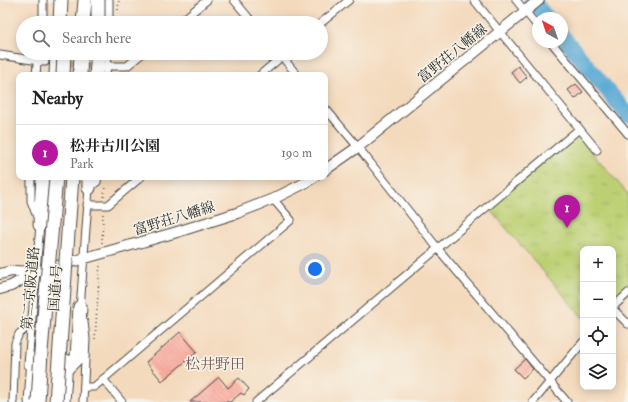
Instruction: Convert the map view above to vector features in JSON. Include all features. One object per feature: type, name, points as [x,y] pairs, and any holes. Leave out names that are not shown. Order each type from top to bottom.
[{"type":"highway","points":[[53,16],[54,0]]},
{"type":"highway","points":[[60,16],[61,0]]},
{"type":"highway","points":[[67,16],[68,0]]},
{"type":"highway","points":[[84,16],[85,0]]},
{"type":"highway","points":[[90,16],[91,0]]},
{"type":"highway","points":[[98,0],[98,16]]},
{"type":"highway","points":[[44,60],[48,72]]},
{"type":"highway","points":[[56,72],[57,60]]},
{"type":"highway","points":[[63,72],[64,60]]},
{"type":"highway","points":[[80,72],[81,60]]},
{"type":"highway","points":[[86,72],[87,60]]},
{"type":"highway","points":[[40,225],[43,180]]},
{"type":"highway","name":"国道1号","points":[[31,402],[49,180]]},
{"type":"highway","name":"第二京阪道路","points":[[38,402],[56,180]]},
{"type":"highway","points":[[56,402],[72,180]]},
{"type":"highway","name":"国道1号","points":[[63,402],[79,180]]},
{"type":"highway","points":[[66,365],[76,358],[80,307]]},
{"type":"main road","name":"富野荘八幡線","points":[[328,168],[358,147],[538,0]]},
{"type":"main road","name":"富野荘八幡線","points":[[0,289],[11,286],[36,272],[237,214],[273,199],[309,180]]},
{"type":"main road","name":"富野荘八幡線","points":[[0,274],[12,270],[36,272]]},
{"type":"street","points":[[43,0],[43,16]]},
{"type":"street","points":[[109,16],[110,0]]},
{"type":"street","points":[[188,16],[207,0]]},
{"type":"street","points":[[234,0],[247,16]]},
{"type":"street","points":[[328,17],[348,0]]},
{"type":"street","points":[[474,0],[597,150]]},
{"type":"street","points":[[516,0],[532,18]]},
{"type":"street","points":[[555,48],[628,134]]},
{"type":"street","points":[[0,55],[16,56]]},
{"type":"street","points":[[38,72],[44,60]]},
{"type":"street","points":[[101,69],[127,66],[134,60]]},
{"type":"street","points":[[263,72],[276,60]]},
{"type":"street","points":[[286,60],[295,72]]},
{"type":"street","points":[[328,112],[358,147],[437,248],[567,402]]},
{"type":"street","points":[[256,402],[579,128]]},
{"type":"street","points":[[25,402],[40,225],[31,201],[31,180]]},
{"type":"street","points":[[83,402],[86,339],[80,307],[83,259],[89,182],[97,182],[97,180]]},
{"type":"street","points":[[88,205],[108,205],[137,180]]},
{"type":"street","points":[[84,387],[94,387],[291,220],[273,199]]},
{"type":"street","points":[[616,305],[628,293]]},
{"type":"street","points":[[616,311],[628,324]]},
{"type":"street","points":[[13,402],[15,343],[19,334],[31,324]]},
{"type":"street","points":[[533,402],[580,346]]},
{"type":"street","points":[[103,379],[122,402]]},
{"type":"path","points":[[95,340],[105,184]]},
{"type":"green space","points":[[577,135],[628,194],[628,294],[616,304],[616,246],[580,246],[580,314],[489,208]]},
{"type":"building","points":[[518,66],[527,77],[520,83],[511,72]]},
{"type":"building","points":[[576,84],[583,92],[575,99],[568,90]]},
{"type":"building","points":[[180,332],[197,352],[162,381],[146,362]]},
{"type":"building","points":[[525,359],[533,369],[523,378],[514,369]]},
{"type":"building","points":[[219,377],[228,388],[239,378],[249,389],[244,395],[241,393],[230,402],[190,402]]},
{"type":"waterway","points":[[532,0],[542,12]]},
{"type":"waterway","points":[[568,43],[628,115]]},
{"type":"tunnel","points":[[45,62],[98,66]]},
{"type":"place","name":"松井古川公園","points":[[567,228]]},
{"type":"district","name":"松井野田","points":[[215,364]]}]
